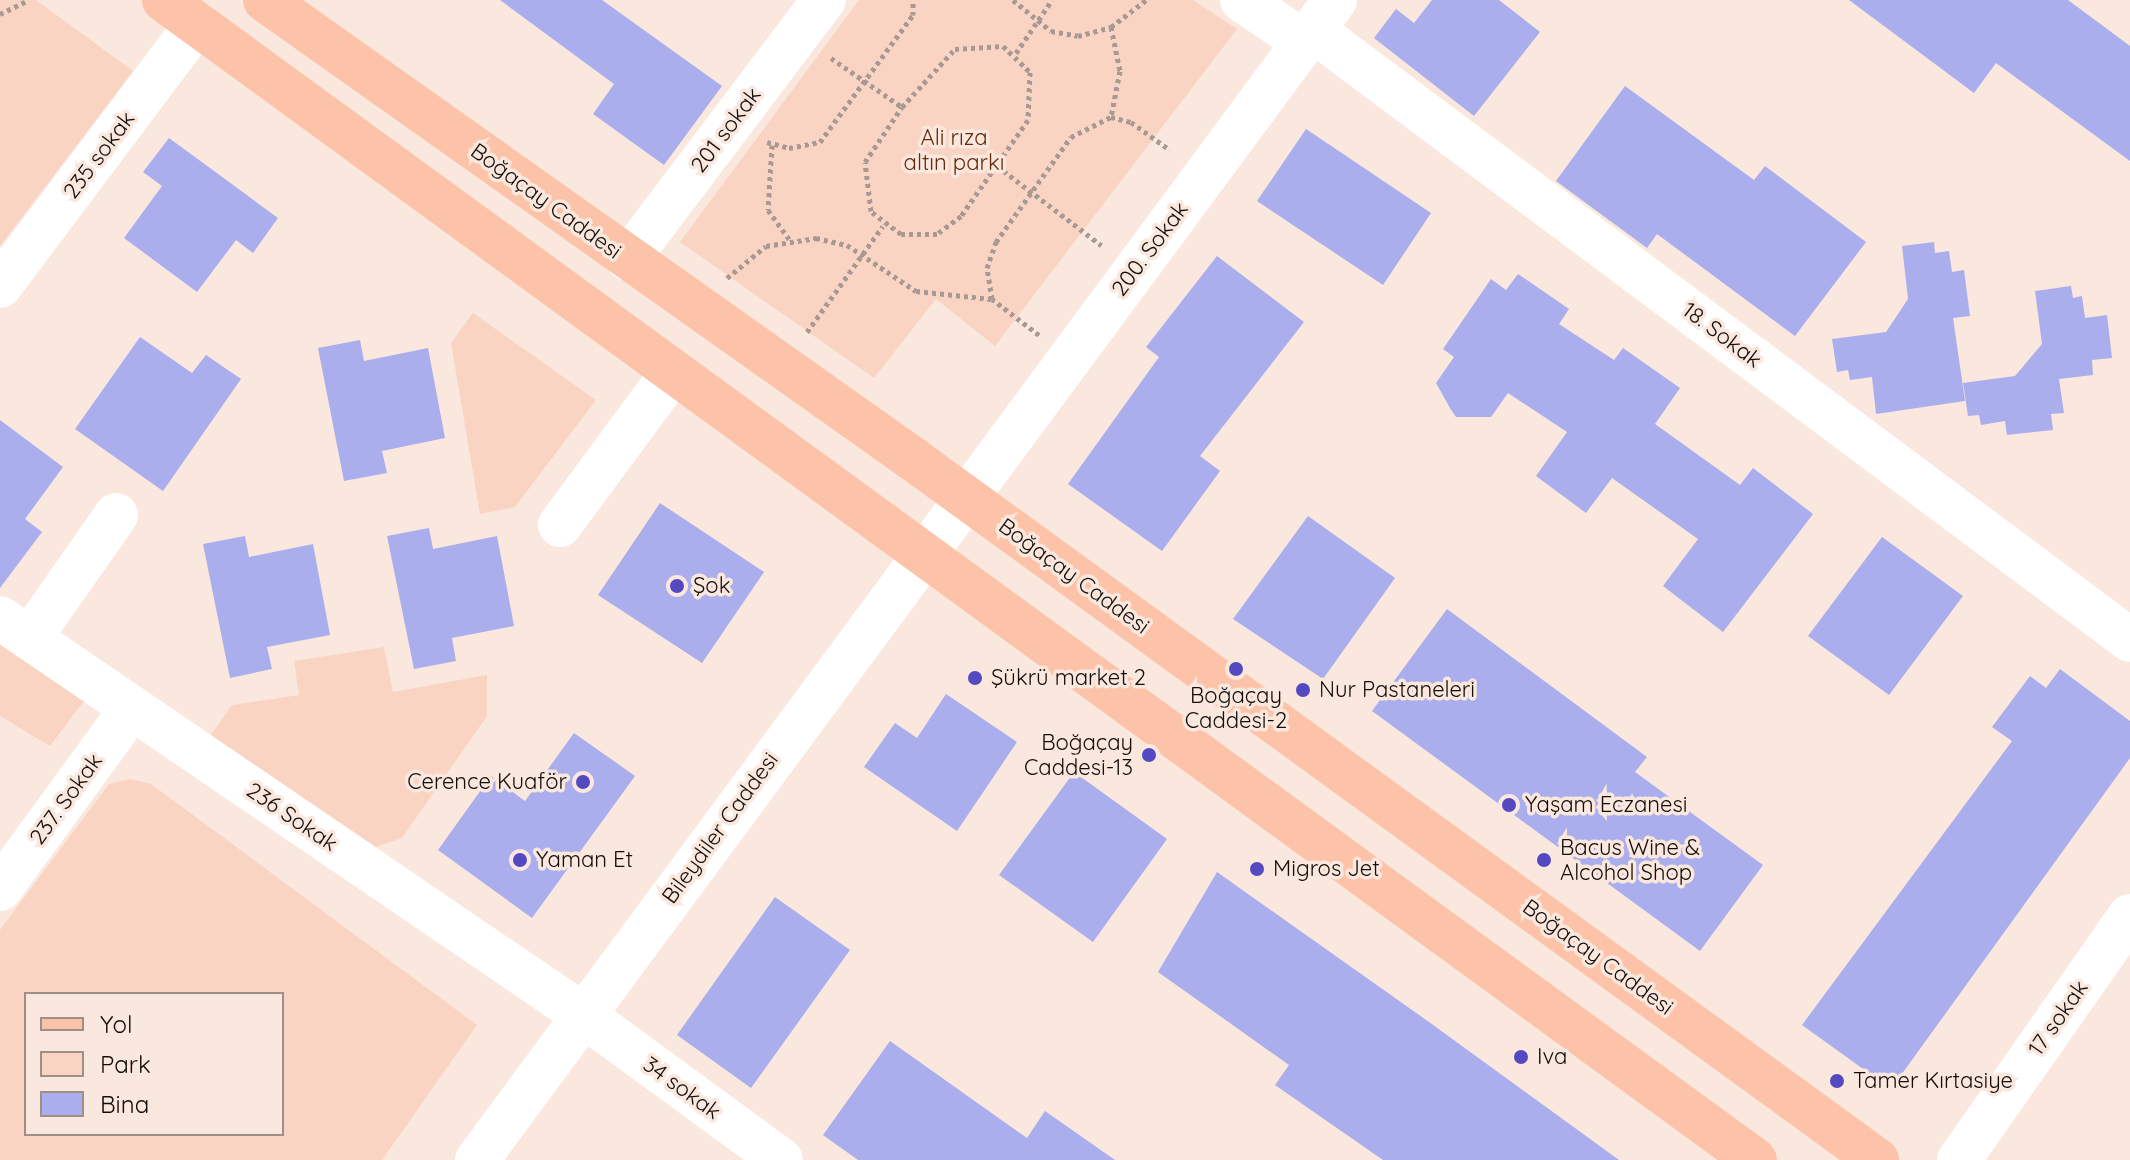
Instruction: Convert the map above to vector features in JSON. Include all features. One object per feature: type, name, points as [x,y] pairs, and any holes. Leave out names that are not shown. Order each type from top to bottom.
[{"type":"main road","name":"Boğaçay Caddesi","points":[[265,0],[962,496],[1877,1160]]},
{"type":"main road","points":[[181,12],[1755,1160]]},
{"type":"street","name":"201 sokak","points":[[628,259],[824,0]]},
{"type":"street","points":[[1242,0],[1318,24]]},
{"type":"street","name":"235 sokak","points":[[0,286],[181,12]]},
{"type":"street","name":"200. Sokak","points":[[962,496],[1318,24]]},
{"type":"street","name":"18. Sokak","points":[[1318,24],[2130,640]]},
{"type":"street","points":[[560,525],[673,372]]},
{"type":"street","name":"Bileydiler Caddesi","points":[[477,1160],[962,496]]},
{"type":"street","points":[[15,628],[116,515]]},
{"type":"street","name":"236 Sokak","points":[[15,628],[583,1015]]},
{"type":"street","name":"237. Sokak","points":[[0,889],[132,708]]},
{"type":"street","name":"17 sokak","points":[[1959,1160],[2130,916]]},
{"type":"street","name":"34 sokak","points":[[583,1015],[781,1160]]},
{"type":"path","points":[[0,14],[29,0]]},
{"type":"path","points":[[734,120],[772,145],[820,142],[913,15],[913,0]]},
{"type":"path","points":[[1013,0],[1037,23],[1078,36],[1111,27],[1146,0]]},
{"type":"path","points":[[1016,53],[1052,0]]},
{"type":"path","points":[[1111,27],[1120,71],[1111,117]]},
{"type":"path","points":[[797,36],[902,107]]},
{"type":"path","points":[[984,43],[1016,53],[1035,95],[1028,120],[997,166],[961,216],[937,234],[883,226],[871,211],[865,162],[902,107],[955,49],[984,43]]},
{"type":"path","points":[[992,299],[987,268],[996,242],[1071,137],[1111,117],[1131,122],[1205,176]]},
{"type":"path","points":[[772,145],[768,210],[790,240]]},
{"type":"path","points":[[997,166],[1133,270]]},
{"type":"path","points":[[782,367],[883,226]]},
{"type":"path","points":[[699,309],[748,256],[790,240],[816,238],[862,254],[916,291],[992,299],[1068,357]]},
{"type":"green space","points":[[0,0],[36,0],[133,71],[0,246]]},
{"type":"green space","name":"Ali rıza altın parkı","points":[[859,0],[1193,0],[1237,29],[995,346],[936,299],[874,378],[680,242]]},
{"type":"green space","points":[[473,313],[596,400],[515,507],[480,514],[451,343]]},
{"type":"green space","points":[[0,632],[90,693],[50,746],[0,716]]},
{"type":"green space","points":[[384,647],[393,692],[487,675],[487,716],[402,838],[376,847],[210,736],[232,705],[299,695],[294,661]]},
{"type":"green space","points":[[130,779],[151,784],[477,1025],[382,1160],[0,1160],[0,930],[109,784]]},
{"type":"building","points":[[500,0],[602,0],[722,86],[664,165],[593,114],[614,84]]},
{"type":"building","points":[[1432,0],[1499,0],[1540,32],[1474,116],[1374,38],[1396,9],[1414,23]]},
{"type":"building","points":[[1849,0],[2068,0],[2130,46],[2130,161],[1996,63],[1974,93]]},
{"type":"building","points":[[1625,86],[1754,180],[1765,166],[1866,242],[1795,336],[1657,234],[1647,248],[1556,181]]},
{"type":"building","points":[[1306,129],[1431,213],[1383,285],[1257,201]]},
{"type":"building","points":[[169,138],[278,218],[253,253],[236,240],[197,292],[124,238],[162,186],[143,172]]},
{"type":"building","points":[[1934,242],[1935,253],[1949,251],[1952,272],[1964,270],[1970,316],[1953,318],[1965,401],[1876,414],[1872,377],[1850,380],[1848,370],[1837,372],[1832,339],[1886,332],[1908,299],[1902,246]]},
{"type":"building","points":[[1217,256],[1304,322],[1200,456],[1220,471],[1162,551],[1068,484],[1159,357],[1146,347]]},
{"type":"building","points":[[1518,274],[1569,309],[1559,324],[1614,360],[1623,348],[1680,388],[1655,424],[1740,485],[1753,468],[1813,514],[1723,632],[1663,586],[1698,539],[1612,478],[1586,513],[1536,476],[1567,432],[1508,393],[1491,417],[1456,417],[1450,408],[1436,383],[1454,357],[1443,349],[1491,279],[1506,290]]},
{"type":"building","points":[[2071,286],[2073,298],[2082,296],[2085,318],[2107,315],[2112,358],[2092,360],[2093,375],[2059,379],[2064,413],[2051,414],[2053,430],[2007,435],[2005,421],[1981,425],[1979,415],[1968,416],[1963,383],[2015,376],[2042,344],[2035,291]]},
{"type":"building","points":[[140,337],[192,373],[206,355],[241,379],[163,491],[75,429]]},
{"type":"building","points":[[360,340],[364,361],[428,348],[445,438],[382,451],[387,473],[344,481],[318,348]]},
{"type":"building","points":[[0,420],[63,467],[25,519],[42,532],[0,588]]},
{"type":"building","points":[[660,503],[764,572],[702,663],[598,595]]},
{"type":"building","points":[[1308,516],[1395,578],[1323,679],[1233,619]]},
{"type":"building","points":[[429,528],[433,549],[497,536],[514,626],[452,638],[456,661],[414,669],[387,536]]},
{"type":"building","points":[[245,536],[249,557],[313,544],[330,635],[267,647],[272,669],[230,678],[203,544]]},
{"type":"building","points":[[1882,537],[1963,596],[1889,695],[1808,636]]},
{"type":"building","points":[[1447,609],[1647,757],[1635,772],[1763,865],[1700,951],[1372,711]]},
{"type":"building","points":[[2060,669],[2130,721],[2130,758],[1891,1089],[1802,1025],[2012,741],[1992,727],[2030,676],[2046,688]]},
{"type":"building","points":[[946,694],[1017,742],[957,831],[864,767],[895,723],[917,738]]},
{"type":"building","points":[[574,733],[635,776],[532,918],[438,850],[491,776],[525,801]]},
{"type":"building","points":[[1074,772],[1167,839],[1093,942],[999,875]]},
{"type":"building","points":[[1217,872],[1619,1160],[1383,1160],[1275,1085],[1289,1065],[1158,972]]},
{"type":"building","points":[[775,897],[850,950],[751,1088],[677,1035]]},
{"type":"building","points":[[890,1041],[1027,1138],[1045,1111],[1115,1160],[858,1160],[823,1135]]},
{"type":"place","name":"Şok","points":[[677,586]]},
{"type":"place","name":"Boğaçay Caddesi-2","points":[[1236,669]]},
{"type":"place","name":"Şükrü market 2","points":[[975,678]]},
{"type":"place","name":"Nur Pastaneleri","points":[[1303,690]]},
{"type":"place","name":"Boğaçay Caddesi-13","points":[[1149,755]]},
{"type":"place","name":"Cerence Kuaför","points":[[583,782]]},
{"type":"place","name":"Yaşam Eczanesi","points":[[1509,805]]},
{"type":"place","name":"Yaman Et","points":[[520,860]]},
{"type":"place","name":"Bacus Wine & Alcohol Shop","points":[[1544,860]]},
{"type":"place","name":"Migros Jet","points":[[1257,869]]},
{"type":"place","name":"Iva","points":[[1521,1057]]},
{"type":"place","name":"Tamer Kırtasiye","points":[[1837,1081]]}]
